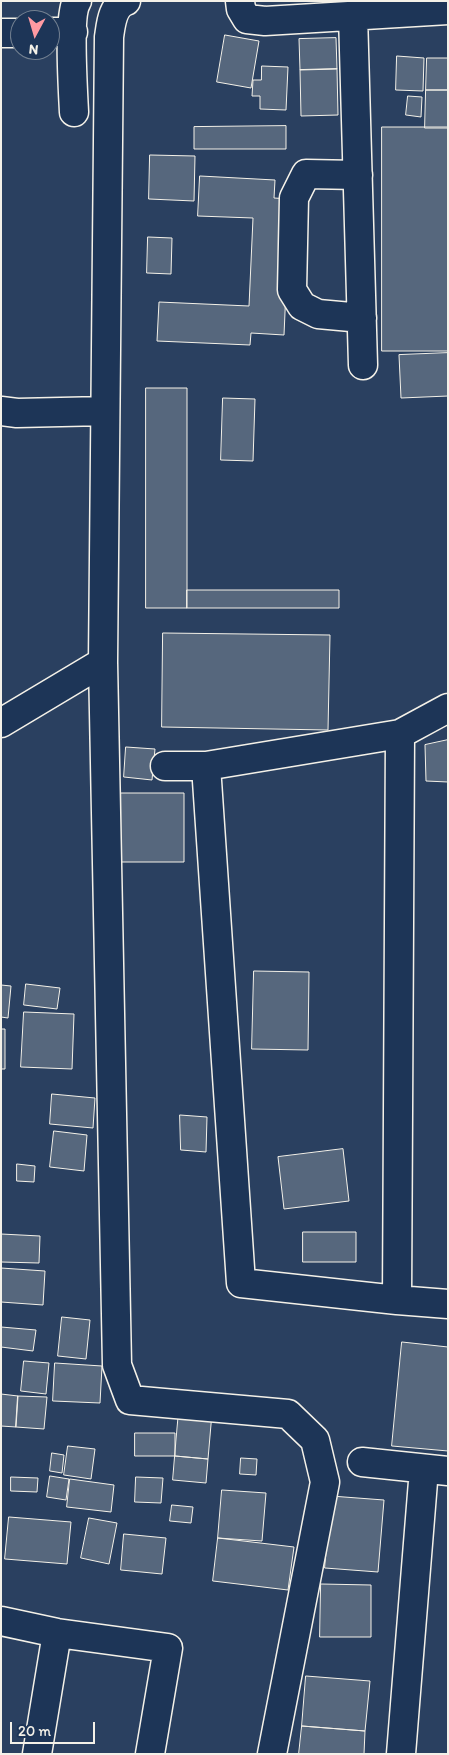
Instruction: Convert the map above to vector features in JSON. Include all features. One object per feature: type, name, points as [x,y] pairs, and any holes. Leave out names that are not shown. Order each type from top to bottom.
[{"type":"street","points":[[74,112],[61,32],[77,1]]},
{"type":"street","points":[[126,1],[120,3],[111,19],[109,36],[102,662],[117,1365],[130,1400],[288,1414],[315,1440],[325,1482],[272,1754]]},
{"type":"street","points":[[240,1],[241,9],[247,19],[265,21],[448,10]]},
{"type":"street","points":[[353,16],[363,366]]},
{"type":"street","points":[[358,175],[306,174],[294,198],[292,290],[302,306],[318,314],[362,318]]},
{"type":"street","points":[[1,411],[27,413],[105,411]]},
{"type":"street","points":[[1,723],[102,662]]},
{"type":"street","points":[[165,766],[206,766],[400,734],[448,708]]},
{"type":"street","points":[[397,1300],[400,734]]},
{"type":"street","points":[[206,766],[241,1283],[448,1304]]},
{"type":"street","points":[[362,1462],[436,1470],[401,1754]]},
{"type":"street","points":[[1,1621],[57,1633],[168,1648],[150,1754]]},
{"type":"street","points":[[37,1754],[57,1633]]},
{"type":"building","points":[[225,35],[259,41],[251,88],[217,82]]},
{"type":"building","points":[[336,38],[337,69],[300,70],[299,39]]},
{"type":"building","points":[[397,56],[424,58],[423,91],[396,90]]},
{"type":"building","points":[[427,58],[448,58],[448,90],[426,90]]},
{"type":"building","points":[[262,66],[288,67],[286,110],[260,109],[260,96],[252,96],[253,80],[261,80]]},
{"type":"building","points":[[337,69],[338,115],[301,116],[300,70]]},
{"type":"building","points":[[426,90],[448,90],[448,128],[425,128]]},
{"type":"building","points":[[408,96],[422,97],[421,117],[406,115]]},
{"type":"building","points":[[286,126],[286,149],[194,149],[194,127]]},
{"type":"building","points":[[382,127],[448,127],[448,351],[382,351]]},
{"type":"building","points":[[150,155],[195,156],[194,201],[149,199]]},
{"type":"building","points":[[200,176],[275,180],[274,198],[290,199],[284,335],[251,333],[250,345],[157,341],[159,302],[249,306],[253,218],[198,216]]},
{"type":"building","points":[[148,237],[172,238],[171,274],[147,273]]},
{"type":"building","points":[[448,353],[448,396],[401,398],[399,355]]},
{"type":"building","points":[[146,388],[187,388],[187,608],[146,608]]},
{"type":"building","points":[[223,398],[255,399],[253,461],[221,460]]},
{"type":"building","points":[[187,590],[339,590],[339,608],[187,608]]},
{"type":"building","points":[[163,633],[330,635],[328,730],[162,727]]},
{"type":"building","points":[[448,740],[448,782],[426,781],[425,745]]},
{"type":"building","points":[[126,747],[155,749],[152,780],[124,777]]},
{"type":"building","points":[[121,793],[184,793],[184,862],[121,862]]},
{"type":"building","points":[[254,971],[309,972],[308,1050],[252,1049]]},
{"type":"building","points":[[26,984],[60,988],[57,1009],[24,1005]]},
{"type":"building","points":[[1,985],[11,986],[8,1018],[1,1017]]},
{"type":"building","points":[[24,1012],[74,1014],[72,1069],[21,1067]]},
{"type":"building","points":[[1,1029],[5,1029],[5,1069],[1,1069]]},
{"type":"building","points":[[52,1094],[95,1098],[93,1128],[50,1124]]},
{"type":"building","points":[[180,1115],[207,1117],[206,1152],[181,1150]]},
{"type":"building","points":[[54,1131],[87,1135],[84,1171],[50,1167]]},
{"type":"building","points":[[343,1149],[349,1201],[284,1209],[278,1157]]},
{"type":"building","points":[[17,1164],[35,1166],[34,1182],[17,1181]]},
{"type":"building","points":[[303,1232],[356,1232],[356,1262],[303,1262]]},
{"type":"building","points":[[1,1234],[40,1236],[39,1263],[1,1262]]},
{"type":"building","points":[[1,1268],[45,1271],[43,1305],[1,1302]]},
{"type":"building","points":[[62,1317],[90,1320],[86,1359],[58,1356]]},
{"type":"building","points":[[1,1327],[36,1330],[33,1351],[1,1347]]},
{"type":"building","points":[[402,1342],[448,1347],[448,1451],[392,1446]]},
{"type":"building","points":[[24,1361],[49,1363],[46,1394],[21,1391]]},
{"type":"building","points":[[55,1363],[102,1366],[100,1403],[53,1401]]},
{"type":"building","points":[[1,1394],[18,1396],[16,1427],[1,1426]]},
{"type":"building","points":[[18,1396],[47,1397],[44,1429],[16,1427]]},
{"type":"building","points":[[179,1410],[212,1413],[208,1459],[175,1456]]},
{"type":"building","points":[[135,1433],[175,1433],[175,1456],[135,1456]]},
{"type":"building","points":[[68,1446],[95,1449],[91,1479],[64,1475]]},
{"type":"building","points":[[52,1453],[64,1455],[62,1473],[50,1471]]},
{"type":"building","points":[[175,1456],[208,1459],[206,1483],[173,1480]]},
{"type":"building","points":[[241,1458],[257,1459],[256,1475],[240,1474]]},
{"type":"building","points":[[50,1476],[69,1479],[66,1500],[47,1497]]},
{"type":"building","points":[[11,1477],[38,1478],[37,1492],[11,1491]]},
{"type":"building","points":[[136,1477],[163,1478],[161,1503],[135,1502]]},
{"type":"building","points":[[70,1479],[114,1485],[111,1512],[67,1507]]},
{"type":"building","points":[[222,1490],[266,1493],[262,1541],[218,1538]]},
{"type":"building","points":[[331,1496],[384,1500],[378,1572],[325,1568]]},
{"type":"building","points":[[172,1505],[193,1507],[191,1523],[170,1521]]},
{"type":"building","points":[[9,1517],[71,1522],[67,1564],[5,1559]]},
{"type":"building","points":[[89,1518],[117,1523],[109,1564],[81,1558]]},
{"type":"building","points":[[124,1534],[166,1538],[162,1574],[121,1570]]},
{"type":"building","points":[[218,1538],[294,1547],[288,1590],[213,1581]]},
{"type":"building","points":[[321,1584],[371,1585],[371,1637],[320,1637]]},
{"type":"building","points":[[306,1676],[370,1681],[365,1731],[302,1726]]},
{"type":"building","points":[[302,1726],[365,1731],[364,1754],[299,1754]]}]
